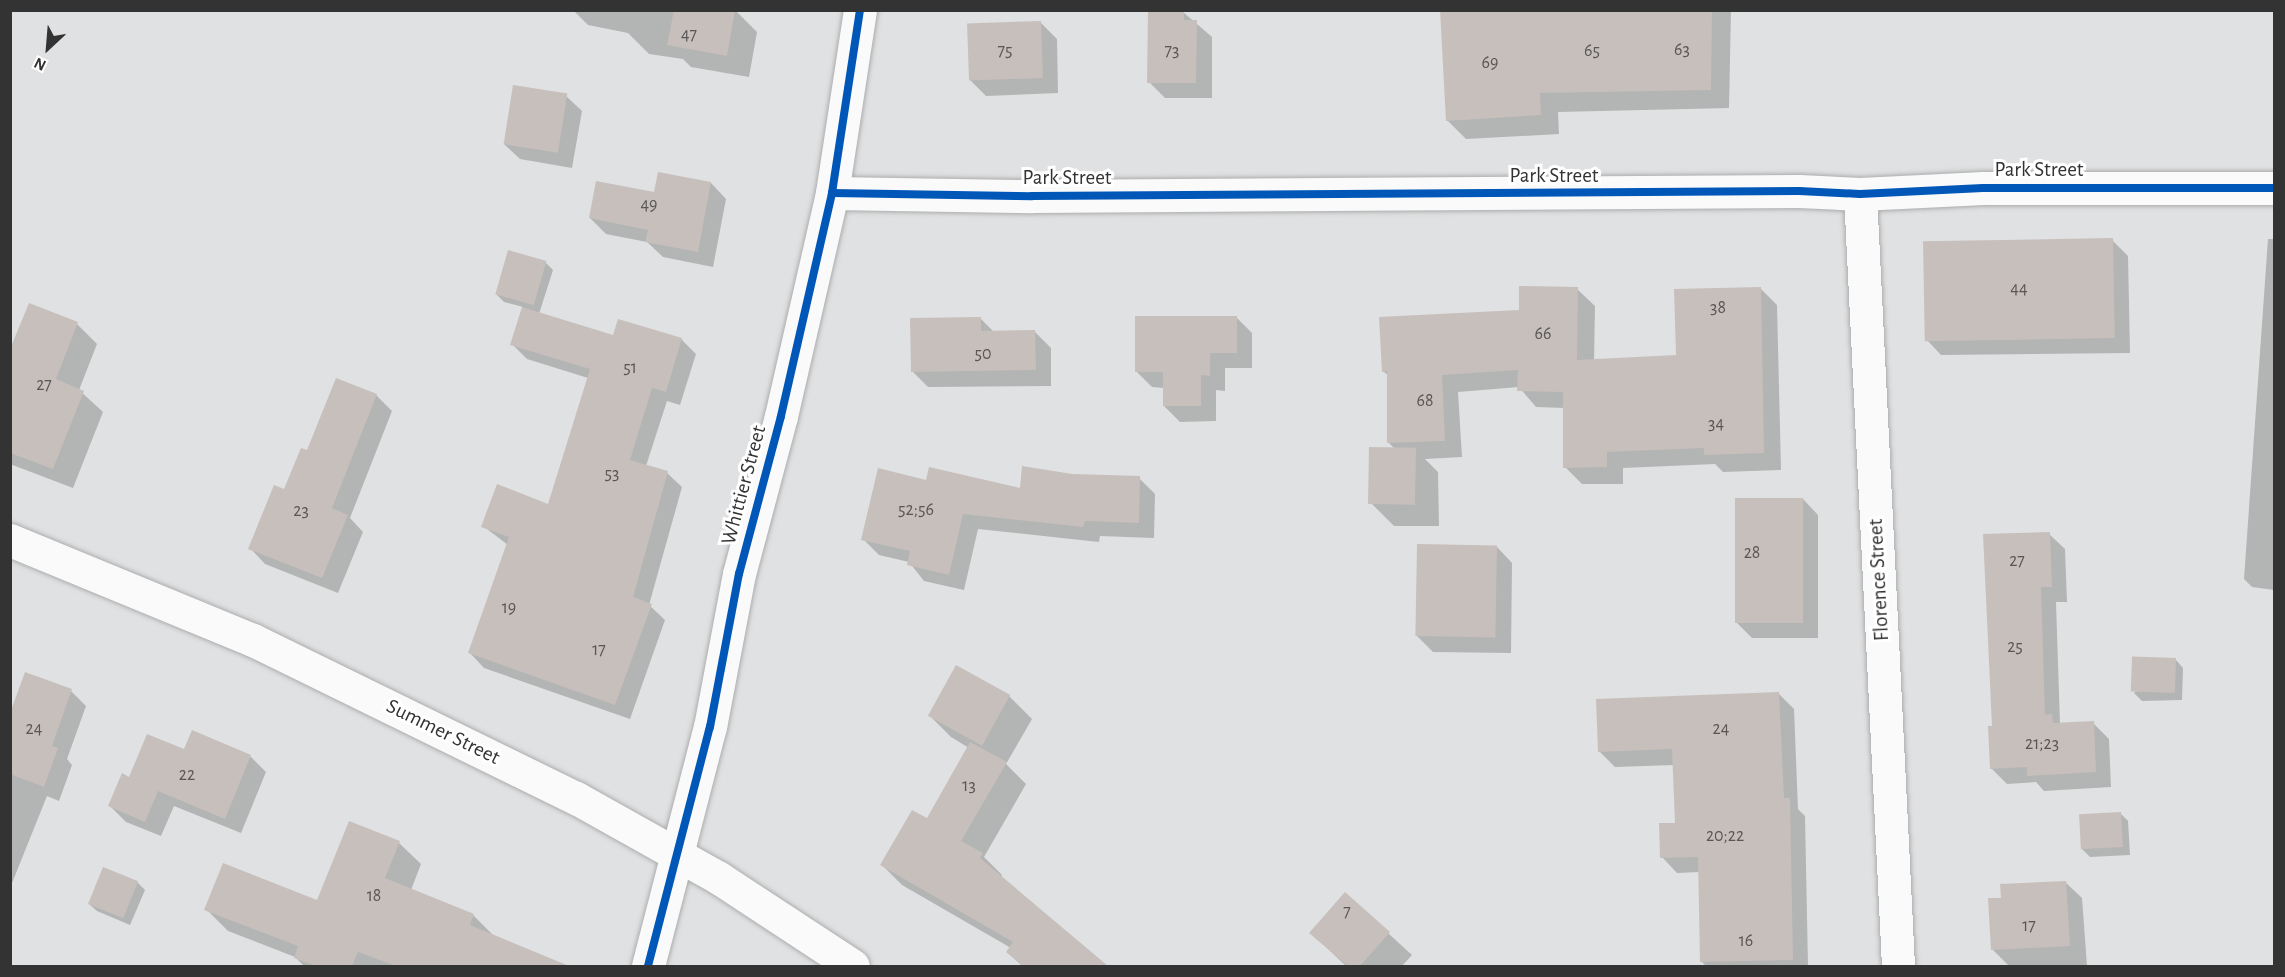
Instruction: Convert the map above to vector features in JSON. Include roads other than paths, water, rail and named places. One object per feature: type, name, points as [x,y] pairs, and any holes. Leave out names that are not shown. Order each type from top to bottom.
[{"type":"street","name":"Whittier Street","points":[[648,966],[710,727],[739,574],[781,416],[832,193],[860,10]]},
{"type":"street","name":"Park Street","points":[[832,193],[1044,196],[1799,190],[1860,194],[1983,188],[2274,188]]},
{"type":"street","name":"Florence Street","points":[[1860,194],[1898,966]]},
{"type":"street","name":"Summer Street","points":[[10,540],[253,640],[544,782],[678,853],[853,966]]}]
